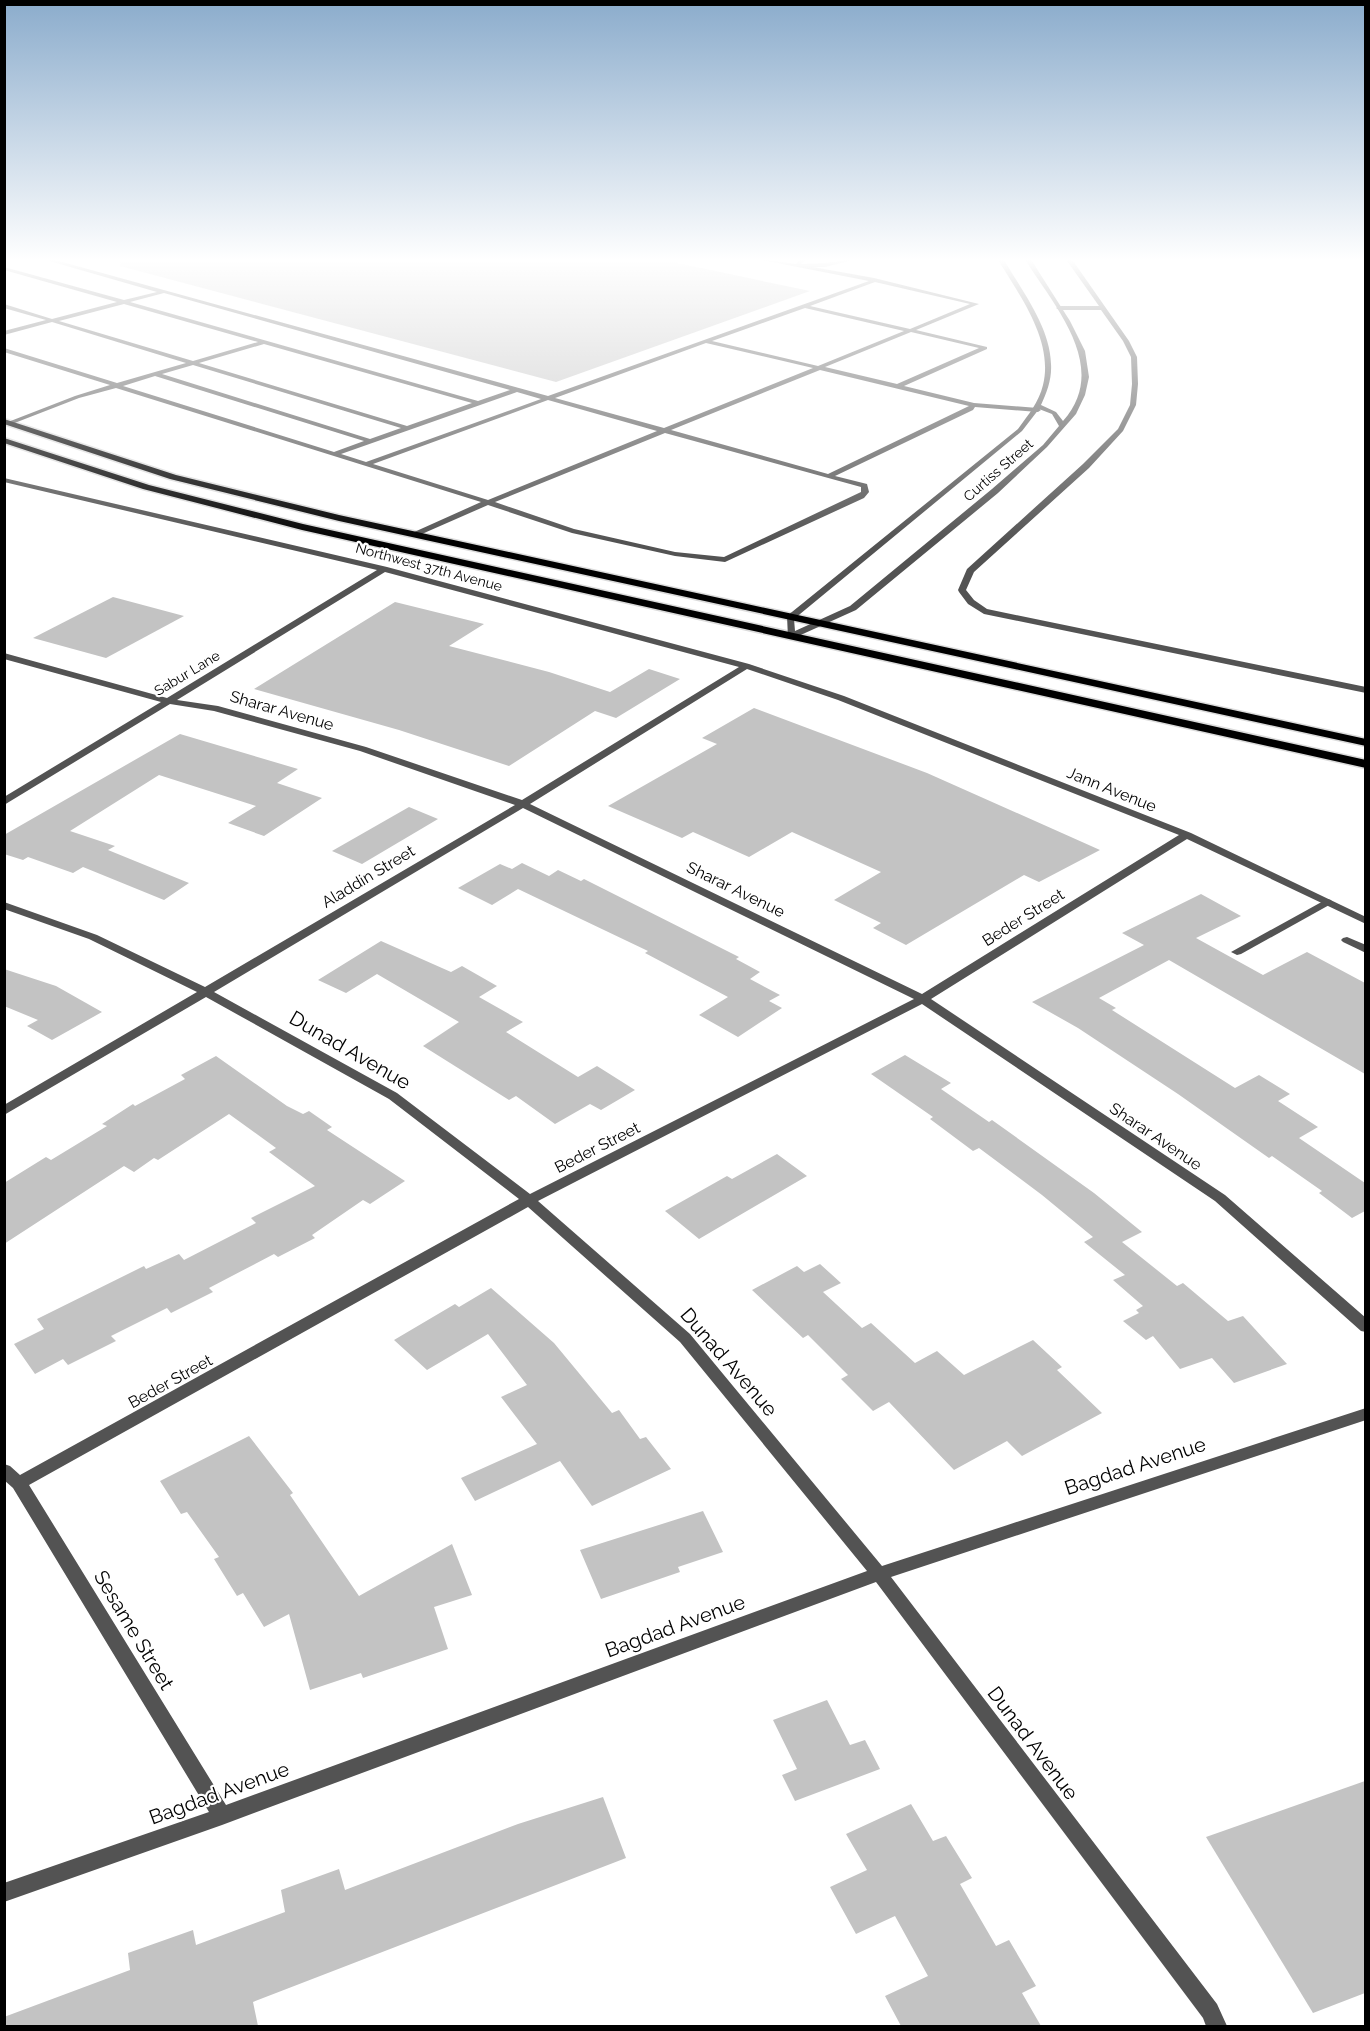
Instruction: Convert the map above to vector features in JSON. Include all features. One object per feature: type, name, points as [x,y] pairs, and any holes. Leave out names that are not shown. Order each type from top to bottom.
[{"type":"main road","points":[[6,423],[172,477],[415,535],[1365,743]]},
{"type":"main road","points":[[4,440],[67,463],[218,507],[1365,764]]},
{"type":"street","points":[[13,353],[488,502],[572,531],[675,554],[725,560],[861,496],[865,492],[864,486],[831,475],[387,353]]},
{"type":"street","points":[[159,353],[407,428]]},
{"type":"street","points":[[6,423],[154,374],[229,353]]},
{"type":"street","points":[[298,353],[478,403]]},
{"type":"street","points":[[366,464],[676,353]]},
{"type":"street","points":[[753,353],[973,405],[1039,409],[1054,413],[1064,426]]},
{"type":"street","points":[[415,535],[488,502],[862,353]]},
{"type":"street","points":[[898,386],[980,353]]},
{"type":"street","name":"Curtiss Street","points":[[790,618],[1020,430],[1039,409],[1049,375],[1048,353]]},
{"type":"street","name":"Curtiss Street","points":[[791,636],[821,625],[853,608],[995,491],[1064,426],[1082,395],[1086,377],[1081,353]]},
{"type":"street","points":[[1132,353],[1135,384],[1133,405],[1121,430],[1086,466],[970,571],[962,590],[971,602],[984,611],[1365,690]]},
{"type":"street","points":[[154,374],[370,441]]},
{"type":"street","points":[[334,454],[518,389]]},
{"type":"street","points":[[831,475],[970,409],[973,405]]},
{"type":"street","name":"Northwest 37th Avenue","points":[[4,480],[384,569],[746,666],[842,698]]},
{"type":"street","name":"Sabur Lane","points":[[4,802],[384,569]]},
{"type":"street","points":[[790,618],[791,636]]},
{"type":"street","name":"Sharar Avenue","points":[[4,656],[167,700],[215,708],[363,749],[523,804],[923,999],[1220,1198],[1365,1327]]},
{"type":"street","name":"Aladdin Street","points":[[4,1111],[523,804],[746,666]]},
{"type":"street","name":"Jann Avenue","points":[[842,698],[1187,835],[1365,921]]},
{"type":"street","name":"Beder Street","points":[[19,1483],[530,1200],[923,999],[1187,835]]},
{"type":"street","points":[[1237,952],[1327,902]]},
{"type":"street","name":"Dunad Avenue","points":[[4,905],[93,937],[206,992],[393,1096],[530,1200],[685,1338],[879,1574],[1210,2011],[1217,2026]]},
{"type":"street","points":[[1347,940],[1365,950]]},
{"type":"street","name":"Bagdad Avenue","points":[[4,1893],[222,1816],[879,1574],[1365,1414]]},
{"type":"street","name":"Sesame Street","points":[[4,1470],[19,1483],[222,1816]]},
{"type":"building","points":[[446,353],[638,353],[556,382]]},
{"type":"building","points":[[113,597],[184,616],[106,658],[33,638]]},
{"type":"building","points":[[395,602],[484,624],[449,646],[549,672],[610,692],[649,669],[680,679],[616,718],[595,711],[509,766],[399,730],[254,689]]},
{"type":"building","points":[[754,708],[927,773],[1100,850],[1039,882],[1024,875],[906,945],[873,928],[881,923],[834,900],[881,872],[792,832],[749,857],[693,832],[682,838],[608,806],[717,744],[702,738]]},
{"type":"building","points":[[180,734],[298,769],[277,783],[322,798],[264,836],[228,823],[256,806],[159,775],[70,831],[115,846],[108,850],[189,883],[164,900],[83,867],[73,873],[28,857],[23,860],[4,854],[4,835]]},
{"type":"building","points":[[409,807],[438,819],[362,864],[332,851]]},
{"type":"building","points":[[522,863],[549,876],[558,870],[581,881],[584,879],[739,957],[736,959],[760,972],[750,979],[780,995],[769,1001],[782,1008],[738,1037],[699,1015],[728,997],[645,953],[648,951],[518,889],[492,905],[458,888],[500,864],[512,869]]},
{"type":"building","points":[[1201,894],[1241,916],[1196,938],[1263,975],[1307,952],[1365,983],[1365,1074],[1169,960],[1099,998],[1116,1008],[1112,1010],[1235,1088],[1259,1075],[1290,1094],[1278,1101],[1318,1127],[1299,1138],[1365,1183],[1365,1211],[1352,1218],[1319,1193],[1322,1191],[1272,1156],[1269,1158],[1078,1028],[1032,1002],[1144,945],[1122,933]]},
{"type":"building","points":[[381,941],[451,972],[462,966],[497,986],[479,997],[523,1022],[506,1032],[578,1077],[597,1066],[635,1090],[601,1110],[590,1104],[555,1124],[516,1096],[509,1100],[423,1046],[459,1022],[377,974],[346,993],[318,980]]},
{"type":"building","points":[[4,969],[56,986],[102,1012],[52,1040],[27,1026],[38,1020],[4,1006]]},
{"type":"building","points":[[905,1055],[951,1083],[941,1089],[989,1122],[992,1120],[1094,1193],[1142,1232],[1122,1242],[1177,1286],[1183,1283],[1228,1321],[1243,1316],[1287,1364],[1234,1383],[1212,1358],[1180,1369],[1153,1336],[1146,1340],[1123,1321],[1139,1313],[1136,1310],[1143,1306],[1113,1280],[1125,1275],[1084,1242],[1093,1237],[979,1148],[973,1151],[930,1119],[933,1117],[871,1074]]},
{"type":"building","points":[[216,1056],[287,1106],[303,1114],[309,1111],[332,1127],[327,1130],[405,1181],[370,1204],[363,1200],[312,1235],[315,1238],[278,1257],[274,1254],[209,1288],[213,1292],[171,1313],[167,1308],[111,1336],[116,1341],[68,1365],[63,1359],[35,1374],[14,1344],[44,1329],[37,1319],[144,1266],[146,1269],[179,1254],[184,1260],[256,1223],[251,1218],[315,1186],[269,1152],[276,1148],[229,1114],[158,1160],[154,1158],[134,1172],[124,1166],[4,1244],[4,1183],[46,1157],[51,1160],[107,1126],[102,1124],[133,1104],[135,1106],[185,1079],[181,1075]]},
{"type":"building","points":[[777,1154],[807,1176],[699,1239],[665,1211],[727,1176],[732,1179]]},
{"type":"building","points":[[820,1264],[841,1283],[823,1292],[862,1328],[871,1323],[915,1363],[937,1351],[964,1375],[1033,1340],[1062,1367],[1057,1370],[1102,1413],[1022,1456],[1007,1441],[954,1470],[889,1402],[873,1411],[841,1379],[848,1375],[808,1335],[803,1338],[752,1290],[797,1266],[804,1272]]},
{"type":"building","points":[[491,1288],[554,1343],[612,1413],[619,1410],[640,1439],[646,1437],[671,1469],[592,1506],[560,1461],[475,1501],[461,1478],[537,1444],[501,1397],[527,1385],[488,1334],[427,1370],[394,1340],[455,1304],[459,1307]]},
{"type":"building","points":[[249,1436],[293,1493],[290,1495],[359,1596],[452,1544],[472,1595],[434,1607],[448,1649],[363,1678],[361,1673],[310,1690],[289,1614],[264,1627],[243,1593],[237,1596],[214,1559],[219,1557],[187,1512],[181,1514],[160,1481]]},
{"type":"building","points":[[703,1511],[723,1552],[678,1567],[680,1572],[601,1599],[580,1550]]},
{"type":"building","points":[[827,1700],[850,1745],[865,1740],[880,1769],[795,1801],[782,1775],[797,1769],[773,1720]]},
{"type":"building","points":[[1365,1781],[1365,1993],[1313,2013],[1206,1837]]},
{"type":"building","points":[[603,1797],[626,1858],[253,2002],[258,2026],[4,2026],[4,2017],[130,1970],[128,1953],[193,1930],[196,1945],[285,1912],[281,1890],[339,1869],[345,1890],[518,1824]]},
{"type":"building","points":[[911,1804],[933,1841],[946,1836],[972,1878],[960,1884],[996,1946],[1009,1940],[1036,1986],[1022,1993],[1041,2026],[901,2026],[885,1996],[928,1976],[895,1916],[856,1934],[830,1887],[867,1870],[846,1834]]}]
